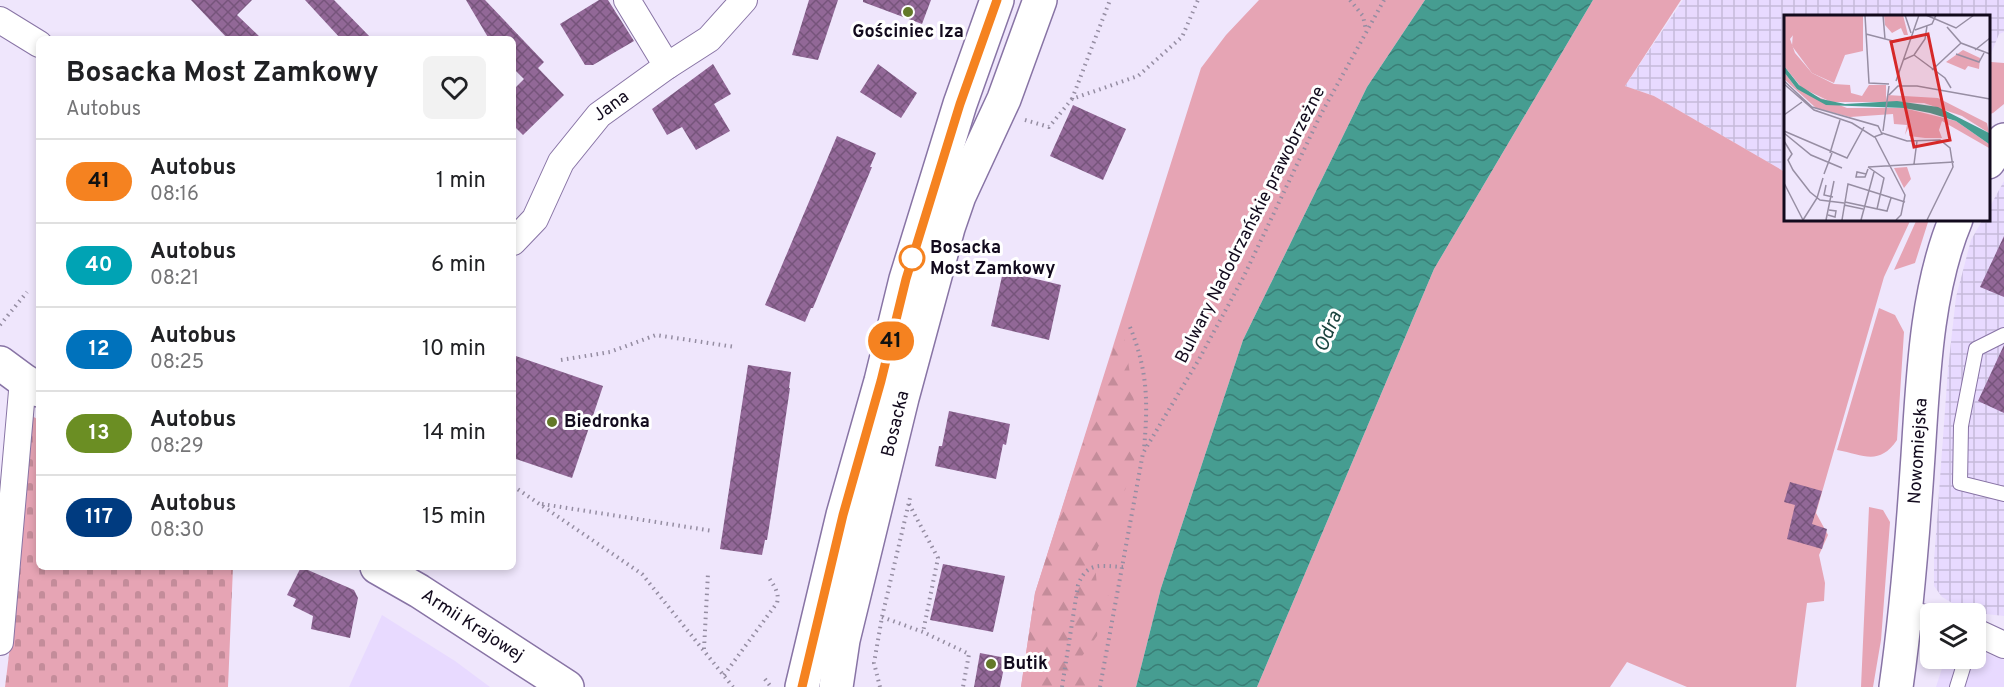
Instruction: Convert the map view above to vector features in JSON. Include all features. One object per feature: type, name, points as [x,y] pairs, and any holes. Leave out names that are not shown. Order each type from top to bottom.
[{"type":"street","points":[[627,0],[667,66]]},
{"type":"street","name":"Jana","points":[[516,240],[536,219],[561,162],[599,115],[709,39],[744,0]]},
{"type":"street","name":"Bosacka","points":[[802,687],[843,515],[881,381],[906,279],[960,104],[997,0]]},
{"type":"street","name":"Bosacka","points":[[836,687],[843,640],[905,387],[948,228],[959,196],[1004,99],[1040,0]]},
{"type":"street","points":[[0,20],[36,42]]},
{"type":"street","points":[[1989,161],[2004,140]]},
{"type":"street","name":"Nowomiejska","points":[[1896,687],[1919,616],[1924,361],[1937,282],[1949,235],[1956,220]]},
{"type":"street","points":[[0,642],[21,378]]},
{"type":"street","name":"Armii Krajowej","points":[[383,570],[567,687]]},
{"type":"street","points":[[1986,637],[2004,645]]},
{"type":"street","points":[[843,640],[860,687]]},
{"type":"lane","points":[[2004,335],[1976,349],[1960,426],[1960,483],[2004,494]]},
{"type":"lane","points":[[1957,687],[1963,669]]},
{"type":"path","points":[[1024,120],[1049,127],[1072,99],[1110,0]]},
{"type":"path","points":[[1072,99],[1138,75],[1182,37],[1198,0]]},
{"type":"path","points":[[1350,0],[1363,16],[1366,31]]},
{"type":"path","name":"Bulwary Nadodrzańskie prawobrzeżne","points":[[1100,687],[1143,453],[1198,361],[1243,278],[1321,114],[1384,0]]},
{"type":"path","points":[[1021,129],[1028,109]]},
{"type":"path","points":[[0,325],[27,292]]},
{"type":"path","points":[[1130,327],[1139,349],[1144,372],[1146,401],[1143,453]]},
{"type":"path","points":[[561,360],[610,352],[656,335],[735,347]]},
{"type":"path","points":[[516,488],[642,574],[733,687]]},
{"type":"path","points":[[539,503],[713,531]]},
{"type":"path","points":[[909,504],[938,558],[923,632]]},
{"type":"path","points":[[1062,687],[1081,578],[1085,572],[1096,566],[1123,567]]},
{"type":"path","points":[[704,650],[708,573]]},
{"type":"path","points":[[724,675],[777,603],[777,591],[768,576]]},
{"type":"path","points":[[880,687],[874,663],[882,617],[923,632],[969,654],[963,687]]},
{"type":"path","points":[[765,679],[771,687]]},
{"type":"shaded area","points":[[1683,0],[2004,0],[2004,32],[1999,34],[1989,59],[1989,15],[1784,15],[1784,171],[1654,96],[1625,86]]},
{"type":"shaded area","points":[[2004,181],[2004,616],[1986,614],[1986,603],[1952,603],[1942,597],[1934,586],[1948,369],[1956,297],[1971,240],[1982,220],[1989,220],[1989,208]]},
{"type":"shaded area","points":[[382,615],[455,661],[490,687],[349,687]]},
{"type":"shaded area","points":[[1986,654],[2004,660],[2004,687],[1936,687],[1942,669],[1986,669]]},
{"type":"green space","points":[[1259,0],[1425,0],[1367,87],[1243,340],[1161,588],[1136,687],[1021,687],[1035,593],[1201,68],[1226,35]]},
{"type":"green space","points":[[1593,0],[1681,0],[1625,86],[1654,96],[1784,171],[1784,220],[1911,220],[1884,277],[1816,513],[1828,535],[1819,555],[1825,583],[1824,601],[1807,603],[1796,687],[1687,687],[1627,662],[1610,687],[1257,687],[1434,269]]},
{"type":"green space","points":[[1991,62],[2004,63],[2004,104],[1989,115],[1989,67]]},
{"type":"green space","points":[[1917,220],[1929,220],[1915,263],[1894,270]]},
{"type":"green space","points":[[1879,308],[1895,315],[1904,332],[1897,440],[1884,453],[1870,457],[1837,450]]},
{"type":"green space","points":[[1122,321],[1139,446],[1125,490],[1094,556],[1097,585],[1113,600],[1099,621],[1097,636],[1074,667],[1108,687],[1021,687],[1035,593]]},
{"type":"green space","points":[[32,416],[36,418],[36,570],[233,570],[228,687],[5,687],[17,590]]},
{"type":"green space","points":[[1869,507],[1883,510],[1890,522],[1881,640],[1873,687],[1861,687]]},
{"type":"water","name":"Odra","points":[[1425,0],[1593,0],[1434,269],[1257,687],[1136,687],[1161,588],[1243,340],[1367,87]]},
{"type":"building","points":[[191,0],[252,0],[237,15],[259,36],[225,36]]},
{"type":"building","points":[[305,0],[334,0],[369,36],[338,36]]},
{"type":"building","points":[[466,0],[485,0],[544,62],[538,68],[564,95],[523,135],[516,128],[516,87],[524,79],[516,71],[516,36],[487,36]]},
{"type":"building","points":[[599,0],[608,0],[634,41],[593,65],[585,65],[560,24]]},
{"type":"building","points":[[809,0],[838,0],[818,60],[792,55]]},
{"type":"building","name":"Gościniec Iza","points":[[863,0],[931,0],[922,24],[863,2]]},
{"type":"building","points":[[713,64],[731,94],[714,104],[730,131],[696,150],[682,127],[667,135],[652,109]]},
{"type":"building","points":[[878,64],[917,93],[901,118],[860,92]]},
{"type":"building","points":[[1073,105],[1126,129],[1103,180],[1050,156]]},
{"type":"building","points":[[837,136],[876,153],[813,308],[805,322],[765,305]]},
{"type":"building","points":[[2004,236],[2004,297],[1980,287]]},
{"type":"building","points":[[1004,267],[1029,272],[1028,277],[1061,285],[1049,340],[991,326]]},
{"type":"building","points":[[2004,345],[2004,413],[1978,401]]},
{"type":"building","name":"Biedronka","points":[[516,356],[603,386],[572,478],[516,459]]},
{"type":"building","points":[[748,365],[791,372],[772,509],[762,555],[720,549]]},
{"type":"building","points":[[949,411],[1010,424],[1006,445],[1003,444],[996,479],[935,466],[939,446],[942,446]]},
{"type":"building","points":[[1790,482],[1822,491],[1812,524],[1827,529],[1822,549],[1787,539],[1795,505],[1784,502]]},
{"type":"building","points":[[943,564],[1005,576],[993,632],[930,620]]},
{"type":"building","points":[[300,570],[308,570],[354,590],[358,598],[350,638],[311,629],[313,616],[293,606],[296,599],[287,595]]},
{"type":"building","points":[[980,653],[1006,658],[1000,687],[974,687]]},
{"type":"bus line","name":"41","points":[[802,687],[843,515],[881,381],[906,279],[960,104],[997,0]]},
{"type":"place","name":"Gościniec Iza","points":[[908,12]]},
{"type":"place","name":"Bosacka Most Zamkowy","points":[[912,258]]},
{"type":"place","name":"Biedronka","points":[[552,422]]},
{"type":"place","name":"Butik","points":[[991,664]]}]
